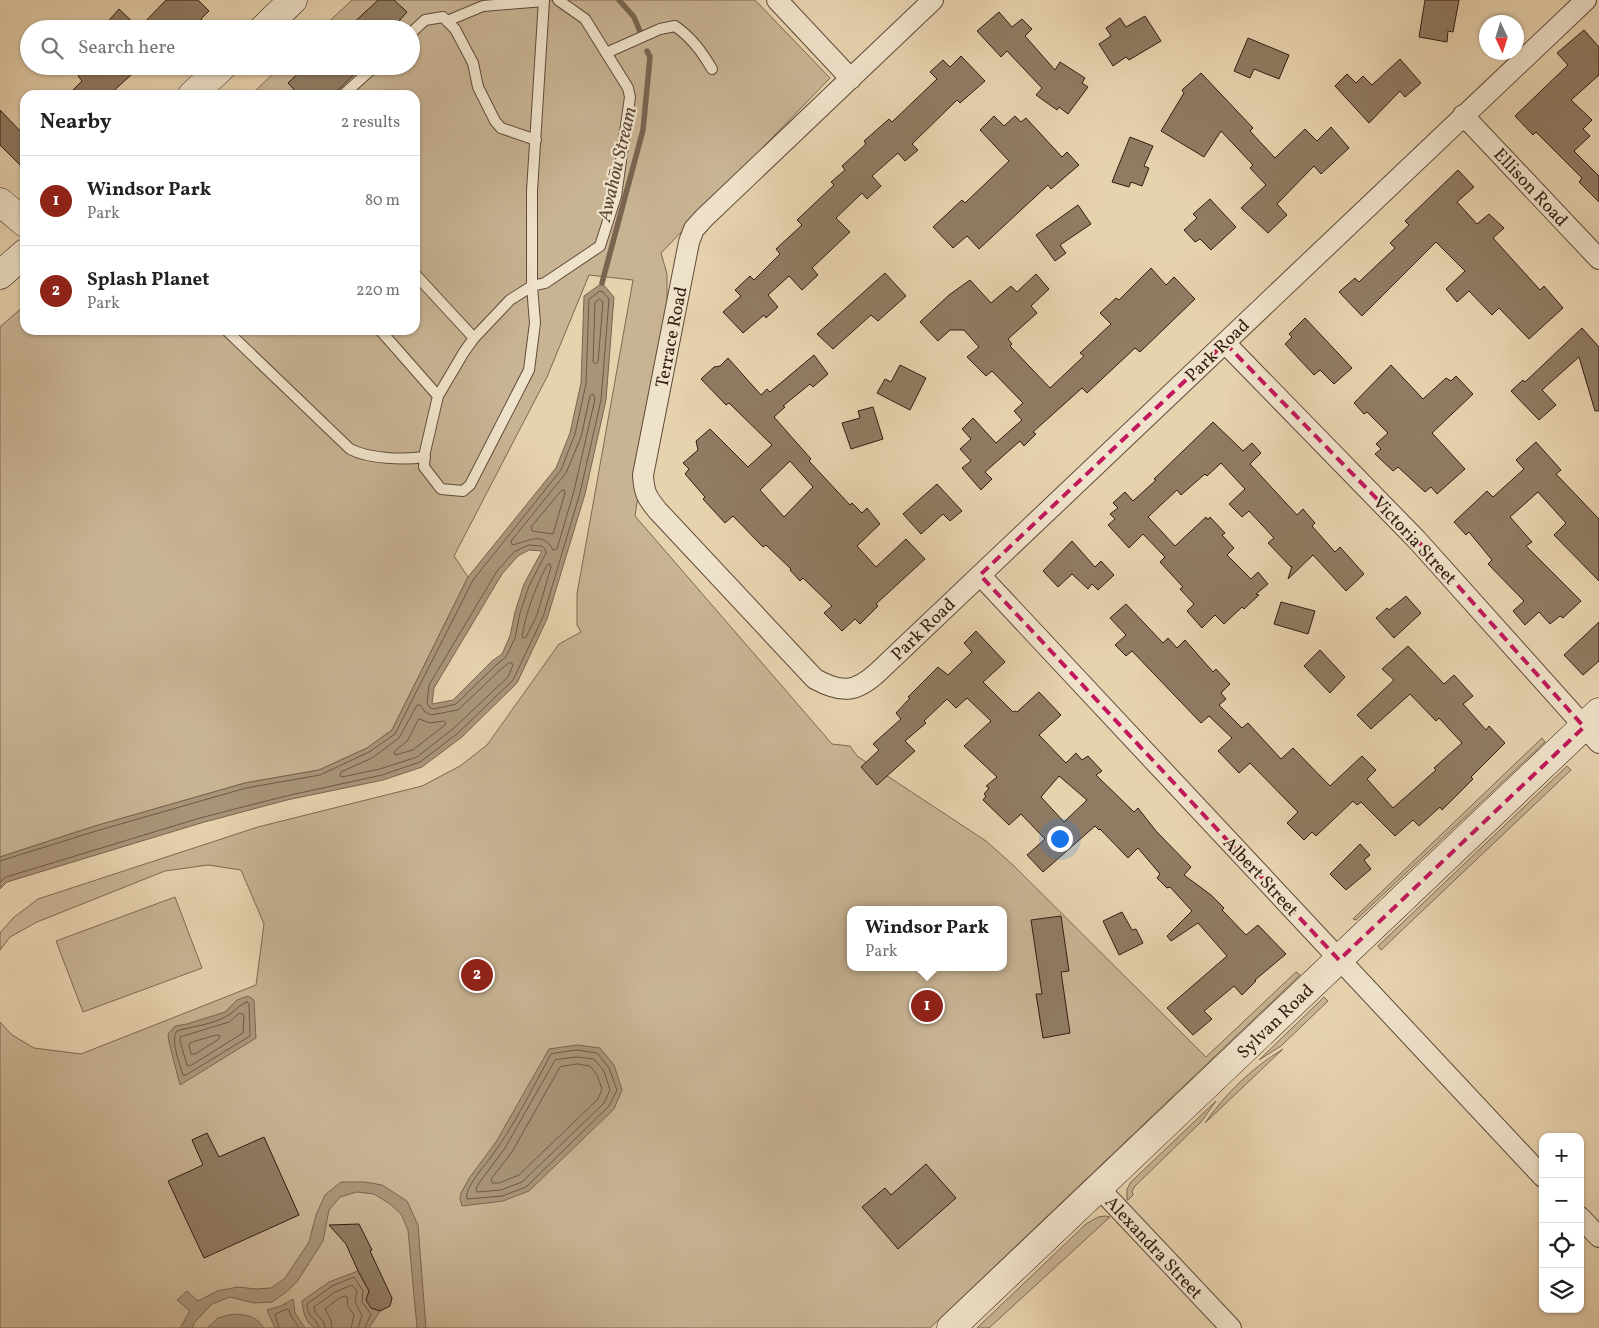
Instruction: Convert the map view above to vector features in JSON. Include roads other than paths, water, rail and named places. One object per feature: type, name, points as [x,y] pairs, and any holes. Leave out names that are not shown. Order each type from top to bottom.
[{"type":"street","points":[[272,20],[293,0]]},
{"type":"street","points":[[777,0],[851,79]]},
{"type":"street","name":"Terrace Road","points":[[842,690],[830,687],[815,679],[671,525],[646,496],[643,475],[689,242],[694,229],[933,0]]},
{"type":"street","name":"Park Road","points":[[842,690],[866,683],[1586,0]]},
{"type":"street","points":[[197,90],[213,75]]},
{"type":"street","name":"Ellison Road","points":[[1463,115],[1599,260]]},
{"type":"street","points":[[0,202],[20,219]]},
{"type":"street","points":[[0,275],[20,257]]},
{"type":"street","name":"Victoria Street","points":[[1225,343],[1417,540],[1594,727]]},
{"type":"street","name":"Albert Street","points":[[980,575],[1539,1173]]},
{"type":"street","name":"Sylvan Road","points":[[951,1328],[1339,960],[1594,727]]},
{"type":"street","name":"Alexandra Street","points":[[1099,1188],[1230,1328]]},
{"type":"street","points":[[1584,1221],[1599,1236]]},
{"type":"lane","points":[[447,21],[483,6],[544,0],[532,191],[532,286],[535,323],[529,370],[470,485],[463,491],[441,489],[424,466],[438,396],[474,338],[510,300],[532,286],[545,283],[600,246],[616,196],[630,97],[628,88],[584,20],[558,0]]},
{"type":"lane","points":[[420,25],[426,20],[443,17],[455,29],[473,63],[478,87],[495,121],[502,128],[536,140]]},
{"type":"lane","points":[[606,52],[660,29],[675,26],[687,34],[703,53],[712,69]]},
{"type":"lane","points":[[349,90],[365,75]]},
{"type":"lane","points":[[420,279],[474,338]]},
{"type":"lane","points":[[231,335],[350,449],[358,453],[407,460],[425,457]]},
{"type":"lane","points":[[384,335],[438,396]]},
{"type":"water","points":[[602,283],[614,297],[606,400],[585,494],[547,619],[517,683],[462,737],[422,767],[383,780],[287,800],[201,823],[7,882],[0,889],[0,857],[95,826],[245,783],[319,770],[367,748],[392,730],[468,577],[556,468],[570,433],[581,383],[584,296]],"holes":[[[529,550],[542,551],[524,584],[510,636],[502,654],[492,661],[453,700],[432,704],[434,688],[502,574],[518,556]]]},
{"type":"water","points":[[248,996],[254,1000],[256,1038],[180,1085],[168,1034],[175,1026],[225,1012],[237,1000]]},
{"type":"water","points":[[577,1045],[600,1048],[614,1065],[622,1090],[614,1109],[529,1191],[503,1201],[462,1206],[461,1193],[470,1177],[496,1142],[549,1049]]},
{"type":"water","points":[[341,1182],[365,1182],[382,1185],[407,1201],[418,1225],[426,1328],[417,1328],[408,1230],[401,1214],[374,1194],[357,1192],[340,1197],[329,1210],[323,1241],[297,1282],[285,1293],[272,1302],[254,1303],[230,1297],[212,1304],[194,1323],[193,1328],[180,1328],[190,1311],[177,1300],[187,1291],[198,1301],[217,1291],[238,1287],[271,1288],[285,1278],[309,1242],[316,1215],[325,1195]]},
{"type":"water","points":[[358,1271],[369,1291],[371,1308],[380,1311],[369,1328],[316,1328],[309,1324],[304,1313],[302,1301],[329,1282]]},
{"type":"water","points":[[293,1299],[295,1313],[305,1328],[275,1328],[267,1310],[281,1306]]},
{"type":"water","points":[[232,1314],[250,1316],[257,1320],[264,1328],[207,1328],[218,1318]]},
{"type":"waterway","name":"Awahōu Stream","points":[[619,0],[634,17],[641,34]]},
{"type":"waterway","name":"Awahōu Stream","points":[[602,283],[643,130],[650,57],[647,51]]},
{"type":"place","name":"Splash Planet","points":[[477,975]]},
{"type":"place","name":"Windsor Park","points":[[927,1006]]}]
